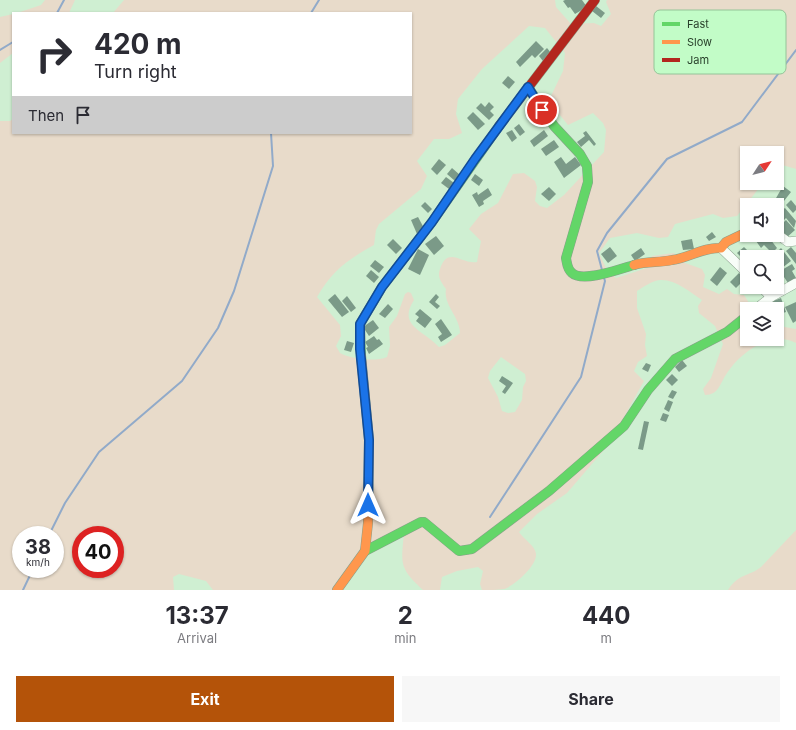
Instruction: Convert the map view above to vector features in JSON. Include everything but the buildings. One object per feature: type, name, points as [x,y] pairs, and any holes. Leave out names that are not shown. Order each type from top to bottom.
[{"type":"street","points":[[365,551],[368,523],[369,440],[360,349],[360,324],[382,287],[432,222],[475,159],[528,87],[570,35],[595,0]]},
{"type":"street","points":[[528,87],[542,110],[561,134],[585,160],[588,171],[588,182],[579,208],[566,258],[567,267],[574,275],[598,275],[649,261],[674,260],[711,247],[721,248],[740,266]]},
{"type":"street","points":[[721,248],[726,242],[740,235]]},
{"type":"street","points":[[784,239],[788,242],[796,241]]},
{"type":"street","points":[[765,302],[796,283]]},
{"type":"street","points":[[768,294],[771,297]]},
{"type":"street","points":[[337,590],[365,551],[421,522],[424,522],[459,551],[472,549],[549,492],[624,426],[648,390],[675,359],[727,332],[740,322]]},
{"type":"shaded area","points":[[45,0],[75,0],[69,12],[20,12],[41,5]]},
{"type":"shaded area","points":[[124,0],[555,0],[556,7],[571,24],[594,23],[601,26],[611,14],[606,2],[607,0],[796,0],[796,169],[784,165],[784,146],[740,146],[740,190],[757,190],[751,198],[740,198],[740,212],[737,216],[723,218],[713,214],[675,224],[668,237],[659,238],[637,233],[610,238],[599,253],[606,268],[616,278],[647,268],[652,256],[674,253],[685,263],[702,269],[705,275],[703,287],[719,294],[727,289],[734,294],[744,295],[748,302],[740,302],[740,346],[756,346],[733,365],[716,391],[705,395],[703,389],[711,378],[723,344],[715,326],[699,313],[698,306],[702,300],[677,284],[666,280],[660,280],[648,284],[637,291],[637,308],[646,334],[645,345],[647,356],[638,362],[634,371],[644,381],[609,444],[567,493],[537,514],[519,532],[534,548],[536,554],[535,559],[529,570],[524,575],[504,589],[482,590],[480,584],[483,571],[478,567],[457,571],[442,577],[440,590],[423,590],[409,576],[403,565],[402,552],[404,533],[371,545],[341,590],[213,590],[206,581],[179,574],[173,577],[174,590],[0,590],[0,121],[12,120],[12,134],[412,134],[412,12],[114,12]],"holes":[[[529,26],[545,28],[565,53],[563,71],[550,98],[551,104],[568,125],[593,113],[603,123],[606,130],[604,152],[564,195],[547,208],[540,206],[535,201],[537,187],[535,181],[524,173],[513,174],[498,203],[481,214],[469,229],[481,241],[477,262],[451,257],[447,258],[443,262],[440,269],[440,279],[446,289],[447,300],[459,327],[460,333],[445,345],[439,347],[410,322],[410,309],[414,300],[411,293],[408,292],[405,294],[397,316],[389,327],[390,346],[387,357],[382,359],[363,359],[350,357],[340,353],[336,346],[341,336],[340,325],[317,297],[328,280],[341,267],[374,245],[376,230],[379,224],[421,189],[427,176],[417,161],[434,139],[449,139],[462,133],[456,114],[458,99],[482,69]],[[501,357],[525,374],[526,381],[523,387],[522,400],[515,412],[508,413],[502,411],[498,397],[488,378],[490,371]]]},
{"type":"shaded area","points":[[12,14],[12,54],[0,63],[0,17]]},
{"type":"shaded area","points":[[784,327],[796,329],[796,343],[784,340]]},
{"type":"shaded area","points":[[796,530],[796,590],[728,590],[740,578],[761,567]]},
{"type":"waterway","points":[[58,12],[64,0]]},
{"type":"waterway","points":[[312,12],[319,0]]},
{"type":"waterway","points":[[0,50],[12,43]]},
{"type":"waterway","points":[[786,63],[796,50]]},
{"type":"waterway","points":[[602,270],[597,251],[607,233],[667,159],[742,122],[778,74]]},
{"type":"waterway","points":[[54,526],[65,503],[99,452],[182,381],[218,328],[234,291],[273,166],[271,134]]},
{"type":"waterway","points":[[490,517],[581,377],[605,281],[604,278]]},
{"type":"waterway","points":[[23,590],[29,578]]},
{"type":"traffic: fast","points":[[528,87],[554,126],[580,154],[587,166],[588,182],[566,258],[569,270],[577,276],[584,277],[611,272],[634,265]]},
{"type":"traffic: fast","points":[[361,355],[360,324],[382,287],[432,222],[499,126]]},
{"type":"traffic: fast","points":[[365,551],[421,522],[424,522],[459,551],[472,549],[549,491],[624,426],[648,390],[675,359],[727,332],[740,322]]},
{"type":"traffic: slow","points":[[634,265],[678,259],[708,249],[721,248],[726,242],[740,235]]},
{"type":"traffic: slow","points":[[337,590],[365,551],[368,523],[369,440],[361,355]]},
{"type":"traffic: jam","points":[[499,126],[595,0]]},
{"type":"route","points":[[368,505],[369,440],[360,349],[360,324],[382,287],[432,222],[475,159],[528,87],[542,110]]}]
